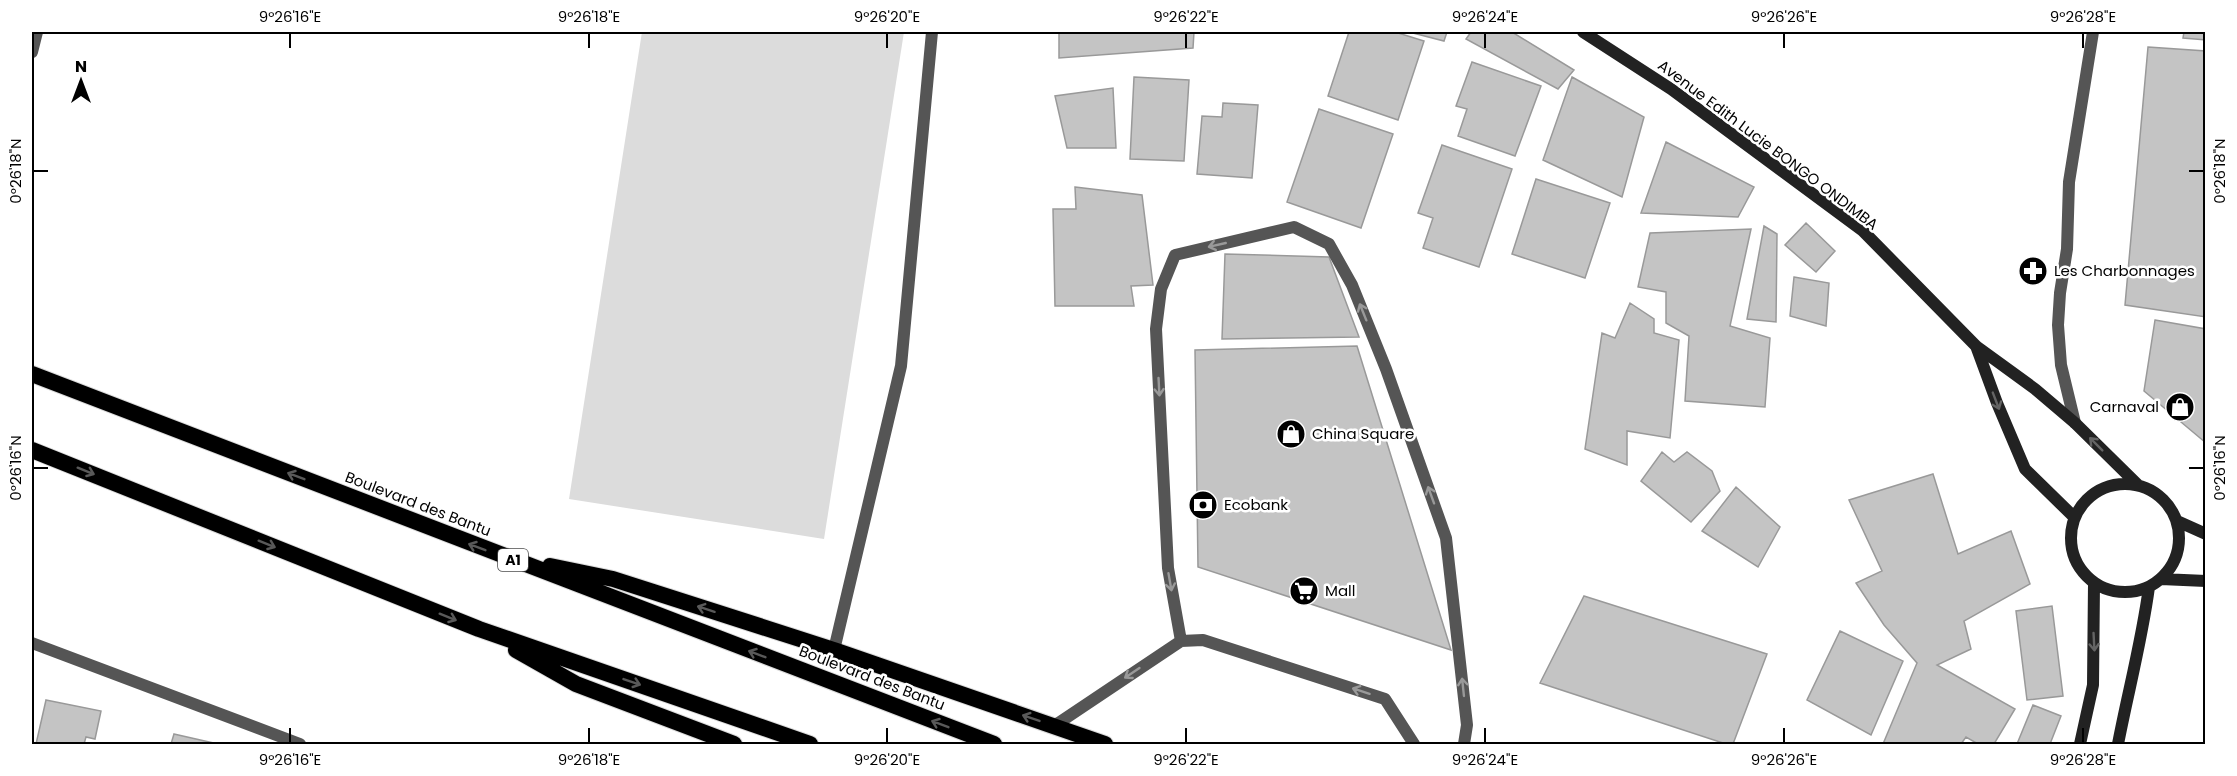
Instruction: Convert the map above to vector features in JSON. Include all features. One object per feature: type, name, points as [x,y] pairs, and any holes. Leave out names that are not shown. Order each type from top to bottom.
[{"type":"highway","name":"Boulevard des Bantu","points":[[32,374],[994,744]]},
{"type":"highway","points":[[32,450],[479,629],[810,744]]},
{"type":"highway","points":[[504,557],[613,579],[834,650],[1105,744]]},
{"type":"highway","points":[[479,629],[576,684],[734,744]]},
{"type":"main road","name":"Avenue Edith Lucie BONGO ONDIMBA","points":[[1583,32],[1671,89],[1863,231],[1976,346]]},
{"type":"main road","points":[[1976,346],[2035,389],[2075,423],[2138,485]]},
{"type":"main road","points":[[1976,346],[2025,468],[2074,517]]},
{"type":"main road","points":[[2122,483],[2138,485],[2162,498],[2171,509],[2177,521],[2180,536],[2178,552],[2172,567],[2150,587],[2135,592],[2107,590],[2094,583],[2080,570],[2072,554],[2070,535],[2074,517],[2082,503],[2107,486],[2122,483]]},
{"type":"main road","points":[[2177,521],[2205,534]]},
{"type":"main road","points":[[2161,579],[2205,581]]},
{"type":"main road","points":[[2080,744],[2093,686],[2094,583]]},
{"type":"main road","points":[[2118,744],[2132,669],[2145,622],[2150,587]]},
{"type":"street","points":[[32,52],[37,32]]},
{"type":"street","points":[[834,650],[901,366],[932,32]]},
{"type":"street","points":[[2075,423],[2061,365],[2058,325],[2067,249],[2069,182],[2093,32]]},
{"type":"street","points":[[1181,641],[1168,568],[1156,329],[1161,289],[1175,255],[1294,227],[1329,244],[1352,285],[1386,369],[1446,538],[1467,725],[1464,744]]},
{"type":"street","points":[[1054,726],[1181,641],[1203,639],[1384,699],[1414,744]]},
{"type":"street","points":[[32,643],[300,744]]},
{"type":"shaded area","points":[[642,32],[904,32],[824,539],[569,499]]},
{"type":"building","points":[[1059,32],[1194,32],[1193,48],[1059,58]]},
{"type":"building","points":[[1349,32],[1395,32],[1424,41],[1398,120],[1328,96]]},
{"type":"building","points":[[1409,32],[1447,32],[1444,41]]},
{"type":"building","points":[[1471,32],[1512,32],[1574,70],[1558,89],[1466,39]]},
{"type":"building","points":[[2184,32],[2206,32],[2206,40],[2183,38]]},
{"type":"building","points":[[2148,47],[2206,51],[2206,317],[2125,305]]},
{"type":"building","points":[[1472,62],[1541,86],[1515,156],[1458,136],[1467,109],[1456,106]]},
{"type":"building","points":[[1134,77],[1189,80],[1184,161],[1130,159]]},
{"type":"building","points":[[1572,77],[1644,117],[1622,197],[1543,160]]},
{"type":"building","points":[[1113,88],[1116,148],[1067,148],[1055,96]]},
{"type":"building","points":[[1223,103],[1258,105],[1252,178],[1197,174],[1202,116],[1222,117]]},
{"type":"building","points":[[1319,109],[1393,134],[1361,228],[1287,202]]},
{"type":"building","points":[[1666,142],[1754,187],[1738,217],[1641,213]]},
{"type":"building","points":[[1442,145],[1512,169],[1479,267],[1423,248],[1433,218],[1418,213]]},
{"type":"building","points":[[1536,179],[1610,203],[1585,278],[1512,254]]},
{"type":"building","points":[[1075,187],[1142,195],[1153,285],[1131,286],[1134,306],[1055,306],[1053,209],[1076,209]]},
{"type":"building","points":[[1806,223],[1835,251],[1816,272],[1785,245]]},
{"type":"building","points":[[1764,226],[1777,234],[1776,322],[1747,319]]},
{"type":"building","points":[[1751,229],[1730,326],[1770,338],[1765,407],[1685,401],[1689,336],[1666,323],[1666,292],[1638,287],[1650,233]]},
{"type":"building","points":[[1225,254],[1329,257],[1359,337],[1222,339]]},
{"type":"building","points":[[1794,277],[1829,283],[1826,326],[1790,316]]},
{"type":"building","points":[[1630,303],[1654,319],[1654,333],[1679,340],[1670,438],[1627,431],[1627,465],[1585,449],[1602,333],[1615,338]]},
{"type":"building","points":[[2155,320],[2206,329],[2206,443],[2144,391]]},
{"type":"building","points":[[1357,346],[1451,650],[1198,567],[1195,350]]},
{"type":"building","points":[[1662,452],[1674,462],[1687,452],[1712,471],[1720,491],[1691,522],[1641,481]]},
{"type":"building","points":[[1933,474],[1958,554],[2011,531],[2030,584],[1964,621],[1971,649],[1937,665],[2015,709],[1994,744],[1978,744],[1966,737],[1961,744],[1883,744],[1917,663],[1884,625],[1856,583],[1882,571],[1849,500]]},
{"type":"building","points":[[1736,487],[1780,527],[1758,567],[1702,531]]},
{"type":"building","points":[[1584,596],[1767,654],[1733,744],[1726,744],[1540,683]]},
{"type":"building","points":[[2052,606],[2063,696],[2027,700],[2016,611]]},
{"type":"building","points":[[1840,631],[1903,661],[1871,735],[1807,700]]},
{"type":"building","points":[[46,700],[101,711],[95,739],[86,737],[84,744],[36,744]]},
{"type":"building","points":[[2033,705],[2061,716],[2050,744],[2017,744]]},
{"type":"building","points":[[174,734],[218,744],[171,744]]},
{"type":"place","name":"Les Charbonnages","points":[[2033,271]]},
{"type":"place","name":"Carnaval","points":[[2180,407]]},
{"type":"place","name":"China Square","points":[[1291,434]]},
{"type":"place","name":"Ecobank","points":[[1203,505]]},
{"type":"place","name":"Mall","points":[[1304,591]]}]
